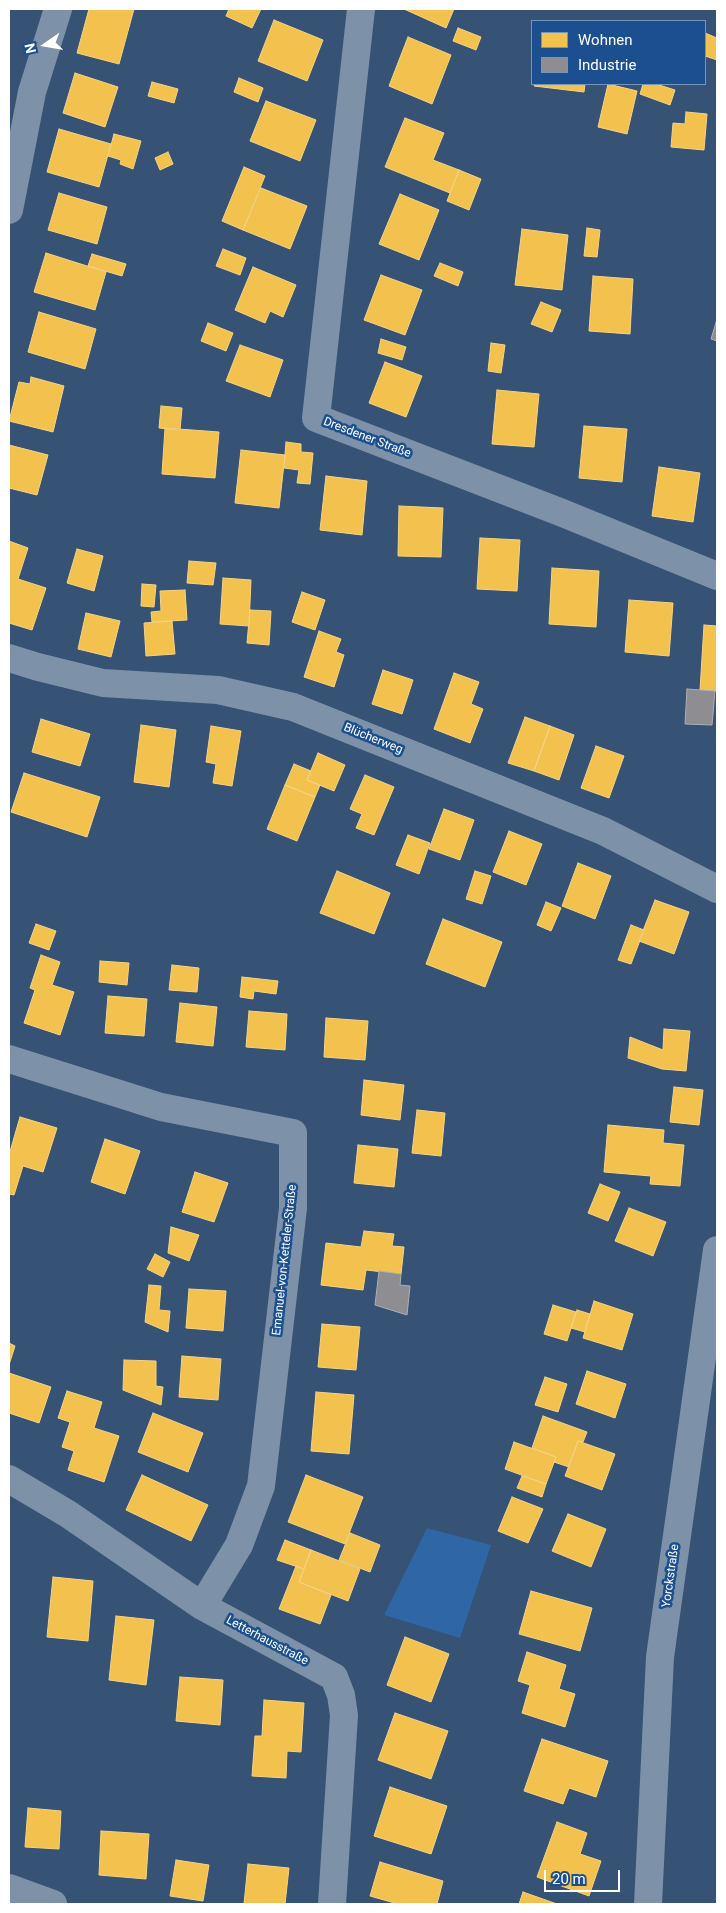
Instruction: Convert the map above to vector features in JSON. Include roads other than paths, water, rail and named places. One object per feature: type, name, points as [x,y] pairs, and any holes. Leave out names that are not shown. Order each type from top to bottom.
[{"type":"street","points":[[9,210],[32,92],[58,9]]},
{"type":"street","name":"Dresdener Straße","points":[[361,9],[316,418],[552,509],[717,576]]},
{"type":"street","name":"Blücherweg","points":[[9,658],[103,683],[218,690],[293,707],[603,831],[717,889]]},
{"type":"street","name":"Emanuel-von-Ketteler-Straße","points":[[9,1059],[161,1107],[293,1133],[293,1208],[261,1486],[239,1546],[202,1606]]},
{"type":"street","name":"Yorckstraße","points":[[648,1904],[660,1657],[717,1250]]},
{"type":"street","name":"Letterhausstraße","points":[[9,1479],[68,1514],[202,1606],[334,1676],[341,1695],[344,1715],[332,1904]]},
{"type":"street","points":[[9,1888],[53,1904]]}]
